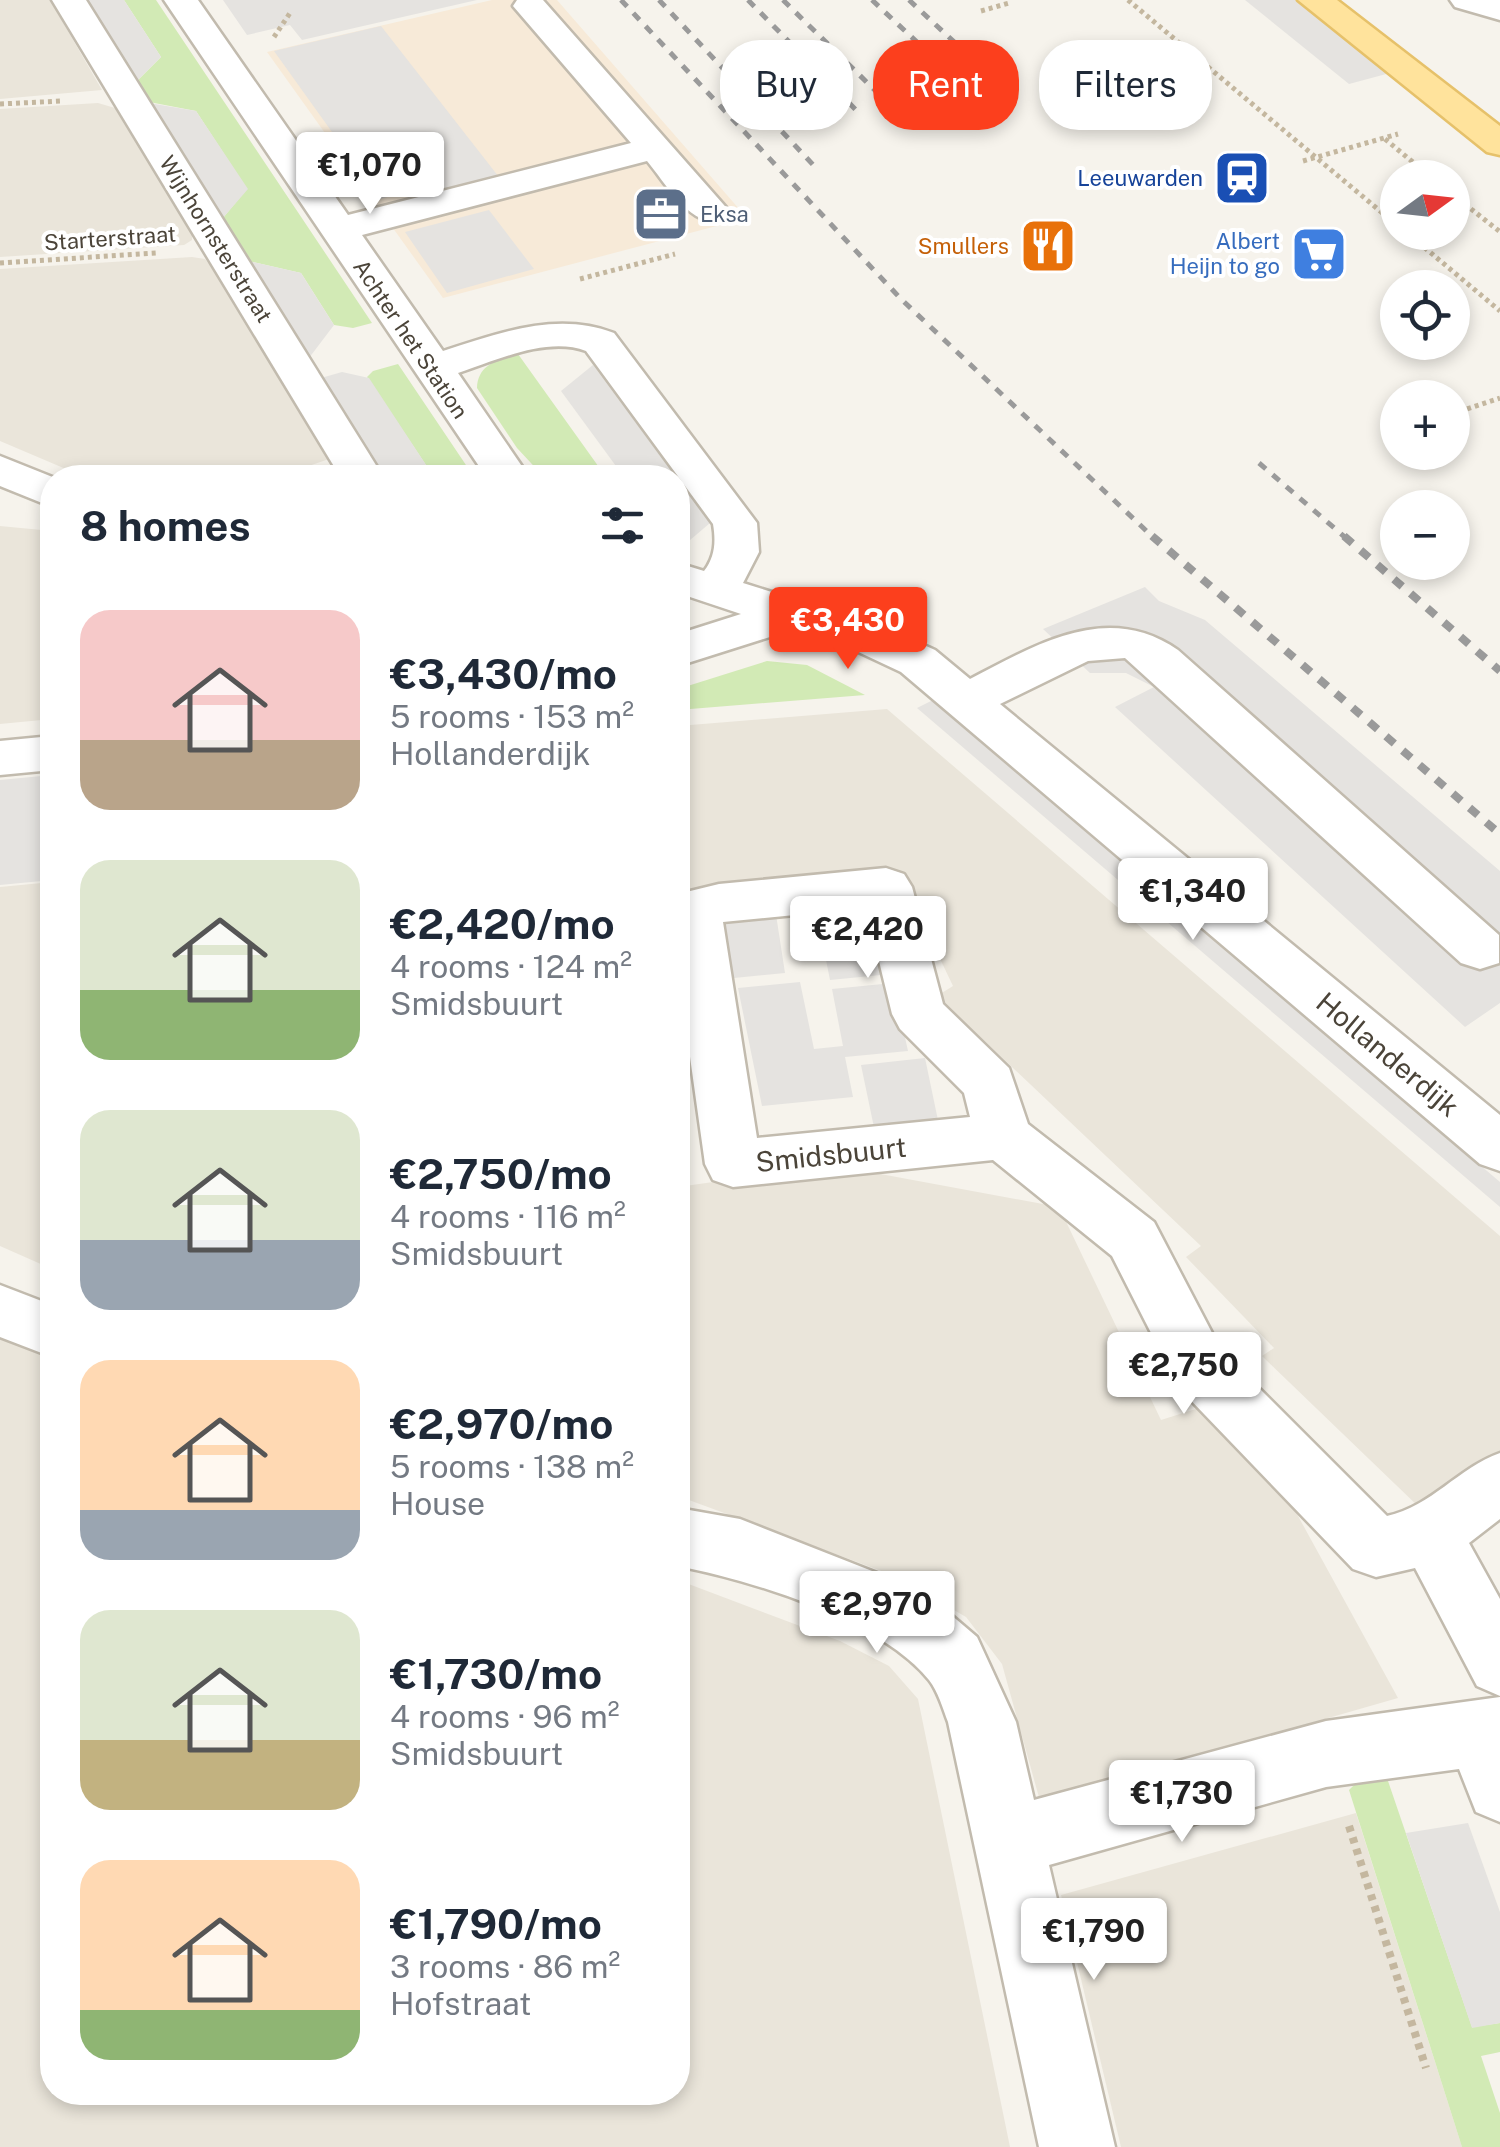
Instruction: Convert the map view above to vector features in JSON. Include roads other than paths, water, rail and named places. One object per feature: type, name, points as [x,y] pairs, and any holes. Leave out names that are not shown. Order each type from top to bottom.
[{"type":"main road","points":[[1315,0],[1500,144]]},
{"type":"main road","points":[[1365,0],[1500,102]]},
{"type":"street","name":"Wijnhornsterstraat","points":[[69,0],[355,465]]},
{"type":"street","name":"Achter het Station","points":[[181,0],[500,465]]},
{"type":"street","points":[[1467,0],[1500,10]]},
{"type":"street","points":[[530,6],[712,213]]},
{"type":"street","points":[[337,230],[655,148]]},
{"type":"street","points":[[431,368],[559,333],[590,335],[600,342],[735,523],[740,546],[733,567],[695,584]]},
{"type":"street","points":[[0,469],[40,488]]},
{"type":"street","points":[[0,503],[40,505]]},
{"type":"street","points":[[695,584],[788,614]]},
{"type":"street","points":[[690,646],[788,614]]},
{"type":"street","name":"Hollanderdijk","points":[[788,614],[868,638],[918,661],[1500,1148]]},
{"type":"street","points":[[966,702],[1081,646],[1104,641],[1137,644],[1161,661],[1480,949]]},
{"type":"street","points":[[0,758],[40,754]]},
{"type":"street","name":"Smidsbuurt","points":[[690,911],[719,903],[886,887],[919,1014],[990,1084],[1004,1136],[733,1164],[690,933]]},
{"type":"street","points":[[1004,1136],[1133,1240],[1200,1368],[1376,1548],[1432,1536],[1500,1480]]},
{"type":"street","points":[[0,1310],[40,1326]]},
{"type":"street","points":[[1432,1536],[1500,1664]]},
{"type":"street","points":[[690,1538],[740,1548],[900,1613],[954,1659],[982,1722],[1077,2147]]},
{"type":"street","points":[[1011,1841],[1326,1754],[1493,1750]]},
{"type":"railway","points":[[621,0],[901,299],[1155,539]]},
{"type":"railway","points":[[659,0],[817,169]]},
{"type":"railway","points":[[748,0],[861,115]]},
{"type":"railway","points":[[783,0],[873,88]]},
{"type":"railway","points":[[872,0],[915,40]]},
{"type":"railway","points":[[909,0],[952,40]]},
{"type":"railway","points":[[1259,463],[1347,539]]},
{"type":"railway","points":[[1152,536],[1500,834]]},
{"type":"railway","points":[[1344,536],[1500,671]]},
{"type":"place","name":"Leeuwarden","points":[[1242,178]]},
{"type":"place","name":"Eksa","points":[[661,214]]},
{"type":"place","name":"Smullers","points":[[1048,246]]},
{"type":"place","name":"Albert Heijn to go","points":[[1319,254]]}]
